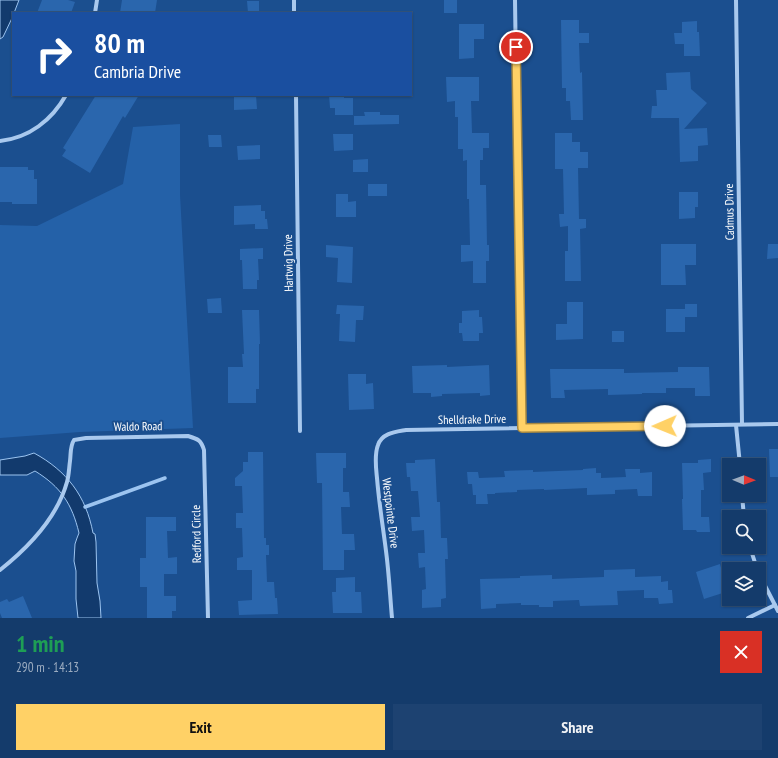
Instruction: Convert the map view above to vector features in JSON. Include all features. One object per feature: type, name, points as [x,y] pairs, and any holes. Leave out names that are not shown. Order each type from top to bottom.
[{"type":"street","points":[[95,12],[97,0]]},
{"type":"street","points":[[294,0],[294,12]]},
{"type":"street","points":[[515,0],[522,428]]},
{"type":"street","name":"Cadmus Drive","points":[[736,0],[742,424]]},
{"type":"street","points":[[0,141],[9,140],[29,133],[45,122],[54,113],[65,96]]},
{"type":"street","name":"Hartwig Drive","points":[[296,96],[300,431]]},
{"type":"street","points":[[736,424],[739,458]]},
{"type":"street","name":"Shelldrake Drive","points":[[406,430],[778,424]]},
{"type":"street","name":"Westpointe Drive","points":[[392,618],[390,582],[378,493],[376,456],[378,444],[383,437],[391,432],[406,430]]},
{"type":"street","name":"Waldo Road","points":[[0,570],[13,560],[37,536],[54,512],[66,483],[69,472],[71,448],[74,440],[79,438],[188,436],[200,441],[204,450]]},
{"type":"street","name":"Redford Circle","points":[[204,450],[208,618]]},
{"type":"street","points":[[766,588],[778,611]]},
{"type":"street","points":[[748,618],[775,605]]},
{"type":"shaded area","points":[[0,0],[19,0],[14,12],[12,12],[12,18],[3,37],[0,39]]},
{"type":"shaded area","points":[[180,124],[180,195],[193,428],[80,432],[0,438],[0,225],[37,226],[123,184],[133,127]]},
{"type":"shaded area","points":[[34,453],[46,460],[65,476],[80,496],[85,507],[93,533],[95,534],[97,583],[101,618],[78,618],[76,571],[74,561],[75,544],[79,533],[73,513],[64,497],[52,483],[35,471],[27,475],[0,475],[0,460]]},
{"type":"building","points":[[42,0],[68,0],[75,2],[71,12],[37,12]]},
{"type":"building","points":[[122,0],[157,0],[155,12],[120,12]]},
{"type":"building","points":[[444,0],[457,0],[457,13],[444,13]]},
{"type":"building","points":[[247,1],[259,1],[259,12],[248,12]]},
{"type":"building","points":[[561,20],[579,20],[579,33],[589,33],[589,43],[579,43],[580,73],[582,72],[583,120],[571,120],[570,101],[566,101],[566,88],[562,88]]},
{"type":"building","points":[[697,21],[700,56],[684,56],[684,44],[675,44],[674,33],[682,33],[682,22]]},
{"type":"building","points":[[459,24],[484,24],[484,39],[474,39],[474,58],[459,59]]},
{"type":"building","points":[[690,72],[691,89],[707,103],[684,129],[707,128],[708,145],[698,146],[698,161],[680,162],[679,118],[651,118],[652,106],[657,106],[656,90],[667,90],[666,73]]},
{"type":"building","points":[[446,77],[479,77],[479,101],[471,101],[472,133],[489,133],[489,148],[483,148],[483,160],[480,160],[480,185],[486,185],[487,245],[489,245],[489,261],[486,261],[486,283],[473,283],[473,261],[461,262],[461,245],[470,245],[469,199],[467,199],[467,160],[463,161],[463,149],[458,149],[458,117],[455,117],[455,101],[447,102]]},
{"type":"building","points":[[95,96],[138,96],[125,118],[123,116],[90,173],[62,156],[66,150],[63,148]]},
{"type":"building","points":[[234,96],[256,96],[257,109],[234,110]]},
{"type":"building","points":[[329,96],[344,96],[344,98],[353,98],[353,115],[335,115],[335,108],[330,108]]},
{"type":"building","points":[[364,112],[380,112],[380,115],[399,115],[399,124],[354,125],[354,116],[365,116]]},
{"type":"building","points":[[555,133],[572,133],[572,142],[580,142],[580,152],[588,152],[588,168],[578,168],[579,219],[586,219],[586,228],[580,229],[581,281],[565,281],[565,251],[568,251],[568,226],[560,227],[559,214],[564,214],[563,169],[555,169]]},
{"type":"building","points":[[333,134],[353,134],[353,150],[334,151]]},
{"type":"building","points":[[208,135],[221,135],[222,147],[209,147]]},
{"type":"building","points":[[260,145],[260,159],[238,160],[237,146]]},
{"type":"building","points":[[368,159],[368,172],[353,172],[353,160]]},
{"type":"building","points":[[0,167],[28,167],[28,170],[34,170],[34,179],[37,179],[37,204],[12,204],[12,202],[0,202]]},
{"type":"building","points":[[368,184],[387,184],[387,196],[368,196]]},
{"type":"building","points":[[679,192],[698,192],[698,207],[695,207],[695,218],[679,219]]},
{"type":"building","points":[[336,194],[348,194],[348,202],[356,201],[356,217],[336,217]]},
{"type":"building","points":[[261,205],[261,211],[265,211],[265,219],[267,219],[268,229],[255,229],[255,224],[234,225],[234,206]]},
{"type":"building","points":[[661,244],[696,244],[696,265],[685,265],[686,285],[661,285]]},
{"type":"building","points":[[768,244],[778,244],[778,258],[767,259]]},
{"type":"building","points":[[326,245],[353,247],[352,283],[337,282],[338,258],[326,257]]},
{"type":"building","points":[[263,248],[263,259],[258,259],[259,280],[257,280],[257,289],[243,289],[240,249]]},
{"type":"building","points":[[221,298],[222,313],[208,313],[207,299]]},
{"type":"building","points":[[567,302],[583,302],[583,339],[556,340],[556,324],[567,324]]},
{"type":"building","points":[[685,304],[697,304],[697,317],[685,317]]},
{"type":"building","points":[[337,305],[364,306],[363,320],[356,320],[355,342],[339,341],[340,314],[336,314]]},
{"type":"building","points":[[666,309],[685,309],[685,332],[666,332]]},
{"type":"building","points":[[242,310],[259,310],[259,389],[256,389],[256,403],[228,403],[228,367],[243,367],[242,354],[244,354]]},
{"type":"building","points":[[479,310],[479,317],[482,317],[483,333],[479,333],[479,341],[463,341],[462,333],[459,333],[459,323],[462,323],[462,311]]},
{"type":"building","points":[[612,331],[624,331],[624,342],[612,342]]},
{"type":"building","points":[[447,365],[447,367],[489,365],[490,395],[480,396],[480,393],[442,394],[442,396],[431,397],[431,393],[413,393],[412,366]]},
{"type":"building","points":[[678,367],[709,367],[710,396],[695,396],[695,388],[666,388],[666,393],[608,395],[608,389],[564,390],[565,398],[551,398],[550,369],[624,369],[624,373],[678,372]]},
{"type":"building","points":[[348,374],[366,374],[366,384],[373,383],[374,409],[349,410]]},
{"type":"building","points":[[769,449],[778,449],[778,477],[770,477]]},
{"type":"building","points":[[248,452],[263,452],[264,538],[266,538],[266,545],[269,545],[269,555],[266,555],[267,582],[274,582],[278,614],[239,615],[238,601],[252,600],[252,570],[237,570],[237,558],[243,557],[242,528],[236,528],[236,513],[243,513],[242,486],[235,486],[235,478],[243,471],[243,462],[248,462]]},
{"type":"building","points":[[316,453],[346,453],[346,468],[343,468],[343,492],[349,492],[350,507],[341,507],[342,534],[354,534],[355,550],[344,550],[344,570],[323,570],[322,483],[317,483]]},
{"type":"building","points":[[435,459],[437,502],[440,502],[441,538],[447,538],[448,559],[445,559],[446,598],[441,599],[441,607],[422,608],[422,590],[426,589],[425,567],[419,568],[418,553],[425,553],[424,530],[412,531],[411,517],[420,517],[418,491],[411,491],[410,477],[407,477],[406,463],[415,463],[415,460]]},
{"type":"building","points":[[711,459],[711,472],[703,473],[704,490],[701,490],[701,517],[709,517],[710,532],[683,530],[682,463],[698,463],[698,460]]},
{"type":"building","points":[[596,468],[596,473],[601,473],[601,478],[626,477],[625,469],[640,469],[640,473],[652,472],[652,496],[638,496],[637,489],[615,490],[615,494],[587,495],[587,488],[517,490],[517,492],[487,494],[488,504],[476,504],[476,495],[473,495],[472,484],[468,484],[467,472],[478,472],[479,478],[505,477],[504,471],[533,470],[533,472]]},
{"type":"building","points":[[146,517],[176,517],[176,531],[167,531],[168,558],[177,557],[177,574],[164,574],[164,596],[176,596],[176,611],[172,611],[172,618],[147,618],[147,587],[140,587],[140,558],[146,558]]},
{"type":"building","points":[[720,564],[722,572],[722,593],[704,599],[696,572]]},
{"type":"building","points":[[635,569],[635,577],[661,576],[661,582],[668,581],[668,590],[672,590],[673,603],[659,604],[658,598],[644,598],[644,590],[617,591],[618,605],[580,606],[579,600],[553,601],[553,607],[521,605],[521,603],[496,604],[496,608],[481,609],[480,579],[520,578],[520,576],[552,575],[552,579],[604,577],[604,570]]},
{"type":"building","points":[[355,577],[355,592],[361,592],[362,613],[333,613],[332,592],[336,592],[336,578]]},
{"type":"building","points":[[23,596],[32,618],[2,618],[0,613],[0,602],[7,599],[9,602]]},
{"type":"waterway","points":[[85,507],[165,478]]},
{"type":"route","points":[[516,47],[522,428],[665,426]]}]
